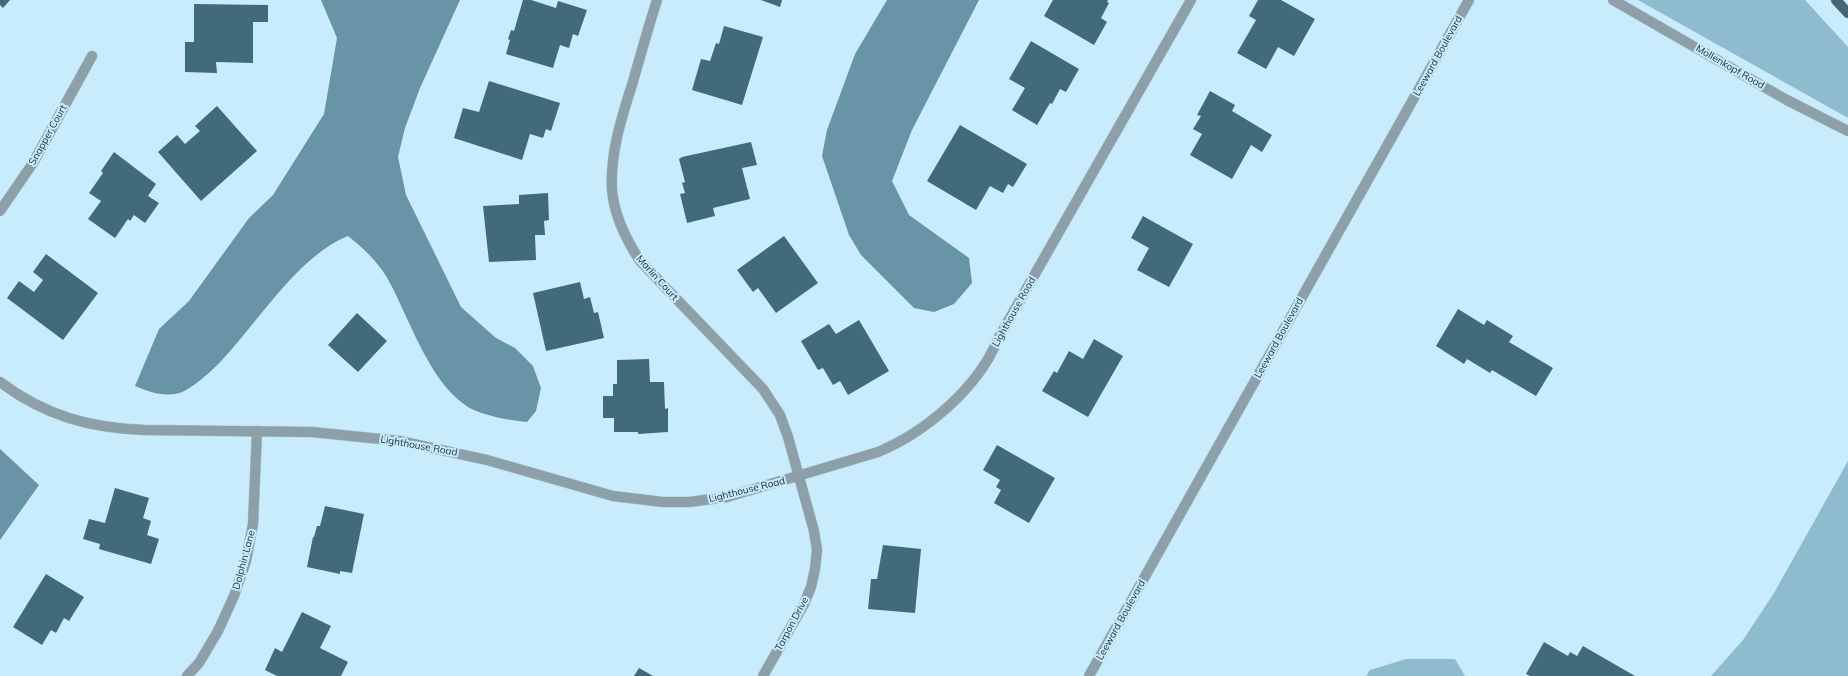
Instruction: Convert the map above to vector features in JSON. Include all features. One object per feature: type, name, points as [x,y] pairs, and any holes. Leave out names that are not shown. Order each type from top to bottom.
[{"type":"main road","points":[[1836,0],[1848,13]]},
{"type":"street","name":"Marlin Court","points":[[657,0],[619,127],[614,152],[612,190],[616,209],[628,239],[640,261],[763,389],[772,401],[780,415],[800,476]]},
{"type":"street","name":"Lighthouse Road","points":[[0,382],[22,397],[44,408],[95,426],[120,430],[257,431],[337,434],[413,444],[487,460],[613,496],[638,500],[689,502],[727,497],[800,476],[890,447],[934,419],[953,402],[993,351],[998,339],[1191,0]]},
{"type":"street","name":"Leeward Boulevard","points":[[1089,676],[1469,0]]},
{"type":"street","name":"Mollenkopf Road","points":[[1613,0],[1785,99],[1848,131]]},
{"type":"street","name":"Snapper Court","points":[[0,211],[33,163],[92,56]]},
{"type":"street","name":"Dolphin Lane","points":[[187,676],[199,663],[218,631],[234,596],[246,561],[253,524],[257,431]]},
{"type":"street","name":"Tarpon Drive","points":[[764,676],[804,604],[811,587],[815,568],[817,550],[814,531],[800,476]]},
{"type":"shaded area","points":[[321,0],[460,0],[420,88],[405,128],[398,157],[406,195],[461,307],[496,338],[515,348],[533,366],[541,388],[536,411],[527,422],[486,415],[474,410],[459,400],[445,386],[422,350],[386,276],[369,254],[348,236],[330,245],[296,273],[222,360],[198,382],[176,394],[152,392],[135,386],[159,329],[189,301],[249,218],[273,195],[324,114],[337,38]]},
{"type":"shaded area","points":[[887,0],[979,0],[912,130],[892,181],[909,215],[969,258],[972,283],[954,304],[934,312],[914,308],[861,255],[849,235],[822,156],[827,130],[855,54]]},
{"type":"shaded area","points":[[1638,0],[1805,0],[1848,47],[1848,118]]},
{"type":"shaded area","points":[[0,449],[39,485],[0,540]]},
{"type":"shaded area","points":[[1848,461],[1848,676],[1711,676],[1743,640],[1774,593]]},
{"type":"shaded area","points":[[1406,659],[1455,659],[1465,676],[1366,676],[1370,670]]},
{"type":"building","points":[[0,0],[10,0],[3,8],[0,5]]},
{"type":"building","points":[[523,0],[531,0],[556,8],[558,1],[587,10],[578,36],[573,34],[569,48],[560,45],[553,68],[506,54],[510,40],[508,39],[511,30],[514,31]]},
{"type":"building","points":[[761,0],[782,0],[780,7]]},
{"type":"building","points":[[1053,0],[1108,0],[1107,2],[1109,3],[1101,18],[1107,22],[1094,45],[1044,16]]},
{"type":"building","points":[[1258,0],[1281,0],[1315,19],[1294,56],[1278,47],[1266,69],[1237,53],[1256,20],[1249,16]]},
{"type":"building","points":[[194,4],[268,5],[268,22],[253,22],[253,63],[216,62],[217,73],[185,72],[185,42],[194,42]]},
{"type":"building","points":[[724,26],[763,37],[742,105],[692,90],[701,59],[710,61],[716,43],[719,44]]},
{"type":"building","points":[[1031,41],[1079,69],[1066,92],[1060,89],[1052,104],[1050,103],[1037,125],[1012,110],[1025,88],[1009,79]]},
{"type":"building","points":[[489,81],[560,103],[551,131],[546,129],[543,138],[530,134],[522,160],[454,138],[463,108],[479,112]]},
{"type":"building","points":[[1210,91],[1235,105],[1232,111],[1272,135],[1262,152],[1251,145],[1232,179],[1190,155],[1202,134],[1193,129],[1201,116],[1197,115]]},
{"type":"building","points":[[217,106],[257,151],[201,201],[158,152],[177,135],[185,144],[200,131],[195,126]]},
{"type":"building","points":[[960,125],[1027,164],[1013,187],[1008,184],[1003,193],[990,186],[976,210],[927,181]]},
{"type":"building","points":[[751,142],[757,165],[742,168],[750,199],[713,208],[715,216],[687,223],[680,194],[685,193],[682,183],[685,182],[679,159],[682,157]]},
{"type":"building","points":[[114,152],[156,184],[148,196],[159,203],[145,223],[134,215],[130,221],[128,219],[115,238],[88,219],[101,201],[89,193],[103,173],[101,171]]},
{"type":"building","points":[[548,193],[549,220],[544,221],[545,235],[535,235],[536,260],[489,262],[483,206],[519,204],[519,195]]},
{"type":"building","points":[[1143,216],[1193,244],[1169,287],[1137,270],[1149,248],[1131,238]]},
{"type":"building","points":[[784,236],[818,283],[776,313],[758,288],[753,292],[737,270]]},
{"type":"building","points":[[46,254],[98,293],[63,340],[7,298],[19,281],[34,292],[43,280],[33,272]]},
{"type":"building","points":[[580,282],[584,299],[590,297],[594,313],[598,312],[604,338],[546,351],[533,293]]},
{"type":"building","points":[[1458,309],[1484,325],[1487,320],[1513,336],[1509,342],[1553,368],[1536,396],[1492,370],[1490,373],[1467,359],[1464,364],[1436,346]]},
{"type":"building","points":[[357,313],[387,341],[358,372],[328,345]]},
{"type":"building","points":[[859,320],[889,371],[848,395],[840,381],[833,385],[823,368],[818,370],[801,341],[829,324],[836,334]]},
{"type":"building","points":[[1094,339],[1123,356],[1088,417],[1042,391],[1054,371],[1057,373],[1069,351],[1083,359]]},
{"type":"building","points":[[649,359],[650,382],[664,382],[665,409],[668,408],[668,432],[638,434],[638,432],[614,432],[614,418],[603,418],[603,396],[613,396],[613,384],[617,384],[617,360]]},
{"type":"building","points":[[997,445],[1055,478],[1029,523],[994,503],[1001,490],[996,487],[1000,480],[983,470]]},
{"type":"building","points":[[115,488],[149,498],[143,518],[151,521],[147,535],[159,539],[151,564],[99,549],[100,544],[83,539],[89,519],[105,523]]},
{"type":"building","points":[[325,506],[364,514],[352,573],[340,571],[340,574],[307,567],[313,537],[317,526],[320,526]]},
{"type":"building","points":[[883,545],[921,549],[915,613],[868,609],[871,579],[877,579]]},
{"type":"building","points":[[46,574],[84,597],[69,621],[64,618],[56,633],[51,630],[42,645],[13,627]]},
{"type":"building","points":[[302,612],[331,626],[320,648],[348,662],[341,676],[277,676],[265,670],[275,648],[282,652]]},
{"type":"building","points":[[1544,642],[1568,656],[1570,652],[1577,656],[1583,646],[1635,676],[1530,676],[1526,674]]},
{"type":"building","points":[[639,668],[653,676],[634,676]]}]
